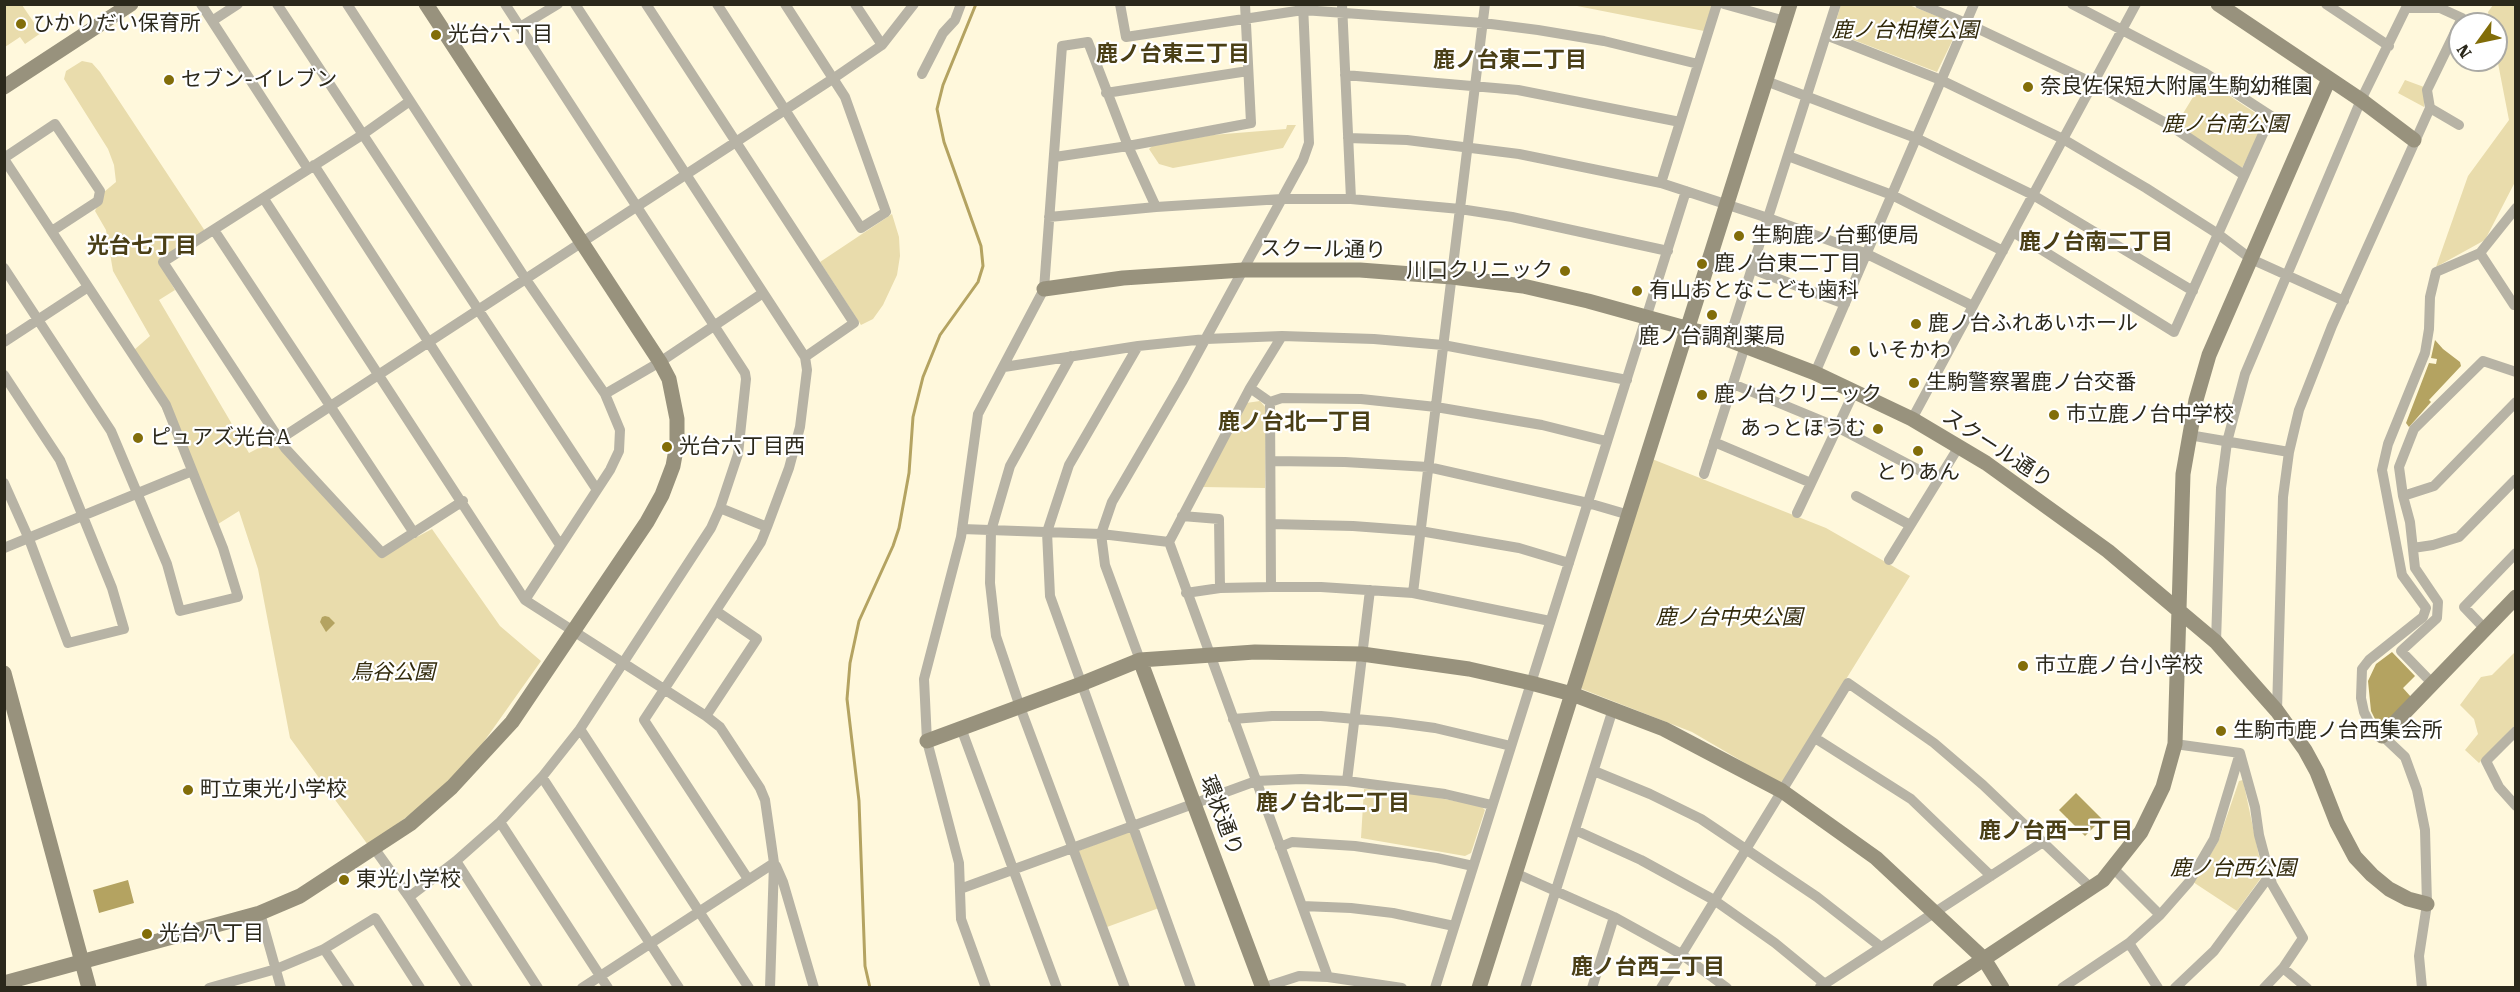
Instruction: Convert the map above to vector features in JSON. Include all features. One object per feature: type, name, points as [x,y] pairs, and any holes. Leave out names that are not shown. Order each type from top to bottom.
[{"type":"street","points":[[4,87],[131,4]]},
{"type":"street","points":[[201,4],[560,545]]},
{"type":"street","points":[[212,21],[238,4]]},
{"type":"street","points":[[277,4],[597,490]]},
{"type":"street","points":[[348,4],[525,278],[605,394],[620,430],[620,451],[525,600]]},
{"type":"street","points":[[4,983],[261,913],[300,896],[410,824],[452,787],[512,722],[647,522],[662,495],[673,466],[677,444],[677,419],[669,379],[426,4]]},
{"type":"street","points":[[410,897],[500,822],[542,777],[580,729],[711,528],[738,454],[746,379],[746,373],[505,4]]},
{"type":"street","points":[[520,27],[558,4]]},
{"type":"street","points":[[575,4],[805,357],[807,370],[800,427],[789,468],[761,542],[644,720],[748,879]]},
{"type":"street","points":[[646,4],[854,323],[805,357]]},
{"type":"street","points":[[717,4],[861,228],[886,212],[845,97],[785,4]]},
{"type":"street","points":[[855,4],[882,45]]},
{"type":"street","points":[[280,439],[834,78],[882,45],[914,4]]},
{"type":"street","points":[[922,74],[943,33],[955,20],[961,4]]},
{"type":"street","points":[[1120,4],[1126,36],[1303,7],[1342,8],[1483,23],[1604,41],[1698,64]]},
{"type":"street","points":[[1055,157],[1251,123],[1245,4]]},
{"type":"street","points":[[1413,593],[1485,4]]},
{"type":"street","points":[[1661,183],[1717,4]]},
{"type":"street","points":[[1724,4],[1785,21]]},
{"type":"street","points":[[1479,987],[1790,4]]},
{"type":"street","points":[[1729,340],[1836,4]]},
{"type":"street","points":[[1920,4],[1966,23],[2093,83],[2171,126],[2244,175]]},
{"type":"street","points":[[1815,373],[1974,4]]},
{"type":"street","points":[[2013,232],[2174,332],[2271,116],[2205,73],[2072,4]]},
{"type":"street","points":[[1912,419],[2136,4]]},
{"type":"street","points":[[2218,4],[2361,100],[2414,140]]},
{"type":"street","points":[[2326,4],[2389,46]]},
{"type":"street","points":[[2216,642],[2221,488],[2227,442],[2245,374],[2361,100],[2407,6],[2451,8],[2462,18],[2427,90],[2430,108],[2344,300],[2302,401],[2289,452],[2283,497],[2277,711]]},
{"type":"street","points":[[1140,660],[1106,565],[1101,534],[1112,502],[1206,339],[1303,160],[1309,143],[1303,7]]},
{"type":"street","points":[[1342,8],[1351,200]]},
{"type":"street","points":[[1826,35],[1941,80],[2063,139],[2218,234],[2251,259],[2344,300]]},
{"type":"street","points":[[986,987],[961,919],[959,863],[927,741],[924,679],[962,529],[978,414],[1044,289],[1062,46],[1088,42],[1106,93],[1156,207]]},
{"type":"street","points":[[1106,93],[1248,71]]},
{"type":"street","points":[[1345,75],[1475,85],[1575,100],[1680,122]]},
{"type":"street","points":[[1940,987],[2091,888],[2113,868],[2151,816],[2163,787],[2175,744],[2183,474],[2196,400],[2209,355],[2329,79]]},
{"type":"street","points":[[1766,81],[1916,138],[2033,195],[2193,291]]},
{"type":"street","points":[[410,101],[264,199],[163,262],[285,448],[382,553],[463,501]]},
{"type":"street","points":[[2430,108],[2459,125]]},
{"type":"street","points":[[4,268],[111,431],[167,564],[180,611],[238,597],[223,548],[165,405],[4,158],[55,124],[100,191],[98,201],[52,231]]},
{"type":"street","points":[[1348,138],[1407,140],[1468,147],[1579,165],[1661,183],[1867,254],[1973,306]]},
{"type":"street","points":[[1788,156],[1892,195],[2003,251]]},
{"type":"street","points":[[1435,987],[1686,191]]},
{"type":"street","points":[[264,199],[463,501],[525,600],[720,727],[760,789],[765,800],[774,862],[770,987]]},
{"type":"street","points":[[1049,218],[1156,207],[1282,200],[1351,200],[1460,209],[1568,227],[1668,251]]},
{"type":"street","points":[[2422,987],[2419,956],[2427,904],[2425,830],[2417,790],[2405,757],[2370,724],[2361,698],[2362,669],[2369,660],[2423,617],[2426,608],[2402,575],[2382,470],[2388,444],[2425,353],[2429,329],[2430,297],[2436,272],[2480,253],[2516,208]]},
{"type":"street","points":[[214,230],[414,533]]},
{"type":"street","points":[[2480,253],[2514,305]]},
{"type":"street","points":[[1752,269],[1845,304]]},
{"type":"street","name":"スクール通り","points":[[1044,289],[1123,278],[1243,270],[1360,270],[1452,277],[1523,286],[1647,316],[1729,340],[1815,373],[1912,419],[1986,463],[2108,551],[2216,642],[2294,732],[2317,772],[2337,823],[2355,857],[2389,889],[2408,899],[2427,904]]},
{"type":"street","points":[[4,342],[88,287]]},
{"type":"street","points":[[605,394],[660,362],[764,293]]},
{"type":"street","points":[[1004,367],[1138,346],[1206,339],[1282,336],[1374,339],[1443,345],[1627,380]]},
{"type":"street","points":[[1282,336],[1250,388],[1169,542],[1328,977]]},
{"type":"street","points":[[1138,346],[1069,465],[1047,532],[1050,596],[1191,987]]},
{"type":"street","points":[[1704,474],[1745,346]]},
{"type":"street","points":[[1071,356],[1010,465],[991,531],[990,583],[996,636],[1020,707],[1125,987]]},
{"type":"street","points":[[2432,683],[2401,651],[2431,625],[2437,618],[2438,609],[2435,595],[2415,568],[2410,522],[2399,467],[2414,429],[2483,361],[2516,372]]},
{"type":"street","points":[[4,375],[60,460],[112,588],[124,628],[68,643],[29,539],[4,483]]},
{"type":"street","points":[[1733,384],[1837,427],[1938,480]]},
{"type":"street","points":[[1250,388],[1270,402]]},
{"type":"street","points":[[1797,513],[1854,392]]},
{"type":"street","points":[[1270,402],[1282,398],[1361,399],[1436,407],[1542,425],[1606,441]]},
{"type":"street","points":[[1270,402],[1271,587]]},
{"type":"street","points":[[2403,496],[2434,486],[2516,402]]},
{"type":"street","points":[[2189,435],[2289,452]]},
{"type":"street","points":[[1714,442],[1811,483]]},
{"type":"street","points":[[1889,560],[1958,448]]},
{"type":"street","points":[[1271,461],[1345,462],[1428,467],[1588,502],[1629,514]]},
{"type":"street","points":[[4,548],[192,471]]},
{"type":"street","points":[[2413,548],[2433,546],[2459,537],[2516,479]]},
{"type":"street","points":[[1856,496],[1911,525]]},
{"type":"street","points":[[720,508],[767,527]]},
{"type":"street","points":[[1182,516],[1219,519],[1220,588]]},
{"type":"street","points":[[1271,524],[1353,526],[1420,531],[1519,549],[1569,563]]},
{"type":"street","points":[[962,529],[1101,534],[1169,542]]},
{"type":"street","points":[[2485,629],[2464,608],[2516,553]]},
{"type":"street","points":[[1186,593],[1220,588],[1271,587],[1413,593],[1550,621]]},
{"type":"street","points":[[1347,781],[1370,590]]},
{"type":"street","points":[[2382,736],[2516,597]]},
{"type":"street","points":[[706,716],[757,639],[716,611]]},
{"type":"street","points":[[927,741],[1140,660],[1255,652],[1362,654],[1469,669],[1531,683],[1572,694],[1664,729],[1782,791],[1876,858],[1984,959],[2002,987]]},
{"type":"street","name":"環状通り","points":[[1140,660],[1263,987]]},
{"type":"street","points":[[4,673],[89,987]]},
{"type":"street","points":[[1660,987],[1848,683],[1934,743],[1983,784],[2091,888]]},
{"type":"street","points":[[1525,987],[1613,709]]},
{"type":"street","points":[[1233,719],[1272,716],[1355,719],[1435,728],[1511,746]]},
{"type":"street","points":[[961,728],[1057,987]]},
{"type":"street","points":[[580,729],[749,987]]},
{"type":"street","points":[[2516,731],[2486,761],[2499,787],[2516,806]]},
{"type":"street","points":[[1815,738],[1911,800],[1990,876]]},
{"type":"street","points":[[2175,744],[2240,753]]},
{"type":"street","points":[[2240,753],[2270,875],[2286,911],[2303,938],[2283,968],[2264,987]]},
{"type":"street","points":[[2062,987],[2129,943],[2160,915],[2189,882],[2214,839],[2240,753]]},
{"type":"street","points":[[1593,771],[1618,780],[1701,819],[1817,897],[1881,947]]},
{"type":"street","points":[[542,777],[679,987]]},
{"type":"street","points":[[960,889],[1256,781],[1301,779],[1347,781],[1445,794],[1492,805]]},
{"type":"street","points":[[500,822],[608,987]]},
{"type":"street","points":[[1575,830],[1641,860],[1714,900],[1775,943],[1822,986],[2043,842]]},
{"type":"street","points":[[1280,847],[1292,842],[1355,846],[1437,858],[1473,866]]},
{"type":"street","points":[[374,848],[410,897],[468,987]]},
{"type":"street","points":[[456,861],[538,987]]},
{"type":"street","points":[[582,987],[774,862]]},
{"type":"street","points":[[774,862],[783,882],[814,987]]},
{"type":"street","points":[[2113,868],[2160,915]]},
{"type":"street","points":[[1515,873],[1614,917],[1681,954],[1727,987]]},
{"type":"street","points":[[2175,987],[2214,951],[2270,875]]},
{"type":"street","points":[[1302,906],[1351,908],[1454,926]]},
{"type":"street","points":[[261,913],[281,987]]},
{"type":"street","points":[[1592,987],[1614,917]]},
{"type":"street","points":[[209,987],[221,986],[276,969],[324,949],[375,918],[420,987]]},
{"type":"street","points":[[2129,943],[2158,987]]},
{"type":"street","points":[[324,949],[350,987]]},
{"type":"street","points":[[2283,968],[2307,987]]},
{"type":"street","points":[[1263,987],[1299,976],[1328,977],[1402,987]]},
{"type":"green space","name":"鹿ノ台相模公園","points":[[1841,4],[1909,5],[1960,25],[1937,72],[1833,32]]},
{"type":"green space","points":[[4,5],[22,5],[41,33],[25,44],[20,37],[5,47]]},
{"type":"green space","points":[[1572,5],[1712,5],[1704,31]]},
{"type":"green space","points":[[2493,5],[2515,5],[2515,182],[2485,240],[2436,267],[2468,176],[2509,120],[2500,72],[2508,72],[2508,12],[2488,12]]},
{"type":"green space","name":"鳥谷公園","points":[[82,61],[92,63],[100,72],[205,231],[158,261],[175,290],[159,300],[249,453],[276,439],[381,556],[432,529],[500,626],[541,661],[473,757],[434,797],[368,845],[290,738],[258,569],[239,511],[218,524],[134,350],[150,336],[113,271],[106,230],[95,211],[104,192],[116,182],[114,165],[108,149],[64,79],[66,71]]},
{"type":"green space","name":"鹿ノ台南公園","points":[[2204,79],[2266,120],[2242,168],[2176,125]]},
{"type":"green space","points":[[2405,80],[2424,87],[2424,107],[2398,93]]},
{"type":"green space","points":[[1287,125],[1296,125],[1283,148],[1173,168],[1159,164],[1149,149],[1152,146],[1212,135],[1286,129]]},
{"type":"green space","points":[[892,214],[899,237],[900,256],[897,275],[883,305],[873,319],[861,325],[820,262]]},
{"type":"green space","points":[[1260,401],[1266,408],[1265,488],[1202,487],[1246,403]]},
{"type":"green space","name":"鹿ノ台中央公園","points":[[1652,459],[1826,528],[1910,576],[1781,784],[1692,732],[1582,689],[1581,684]]},
{"type":"green space","points":[[2514,653],[2515,725],[2479,763],[2465,750],[2478,734],[2474,719],[2460,705],[2481,677],[2492,675]]},
{"type":"green space","name":"鹿ノ台西公園","points":[[2243,780],[2263,875],[2237,911],[2193,882],[2218,842],[2239,781]]},
{"type":"green space","points":[[1364,789],[1408,792],[1481,806],[1485,810],[1471,853],[1465,856],[1361,838]]},
{"type":"green space","points":[[1130,831],[1159,908],[1107,927],[1078,851]]},
{"type":"shaded area","points":[[2435,340],[2460,362],[2461,366],[2429,400],[2431,402],[2409,427],[2406,423],[2429,363],[2436,364],[2437,359],[2431,358]]},
{"type":"shaded area","points":[[325,616],[335,623],[326,632],[320,622]]},
{"type":"shaded area","points":[[2392,652],[2415,676],[2403,688],[2411,697],[2384,724],[2375,719],[2371,711],[2368,681],[2376,664]]},
{"type":"shaded area","points":[[2076,793],[2102,819],[2085,836],[2059,810]]},
{"type":"shaded area","points":[[128,880],[134,903],[99,913],[93,890]]},
{"type":"waterway","points":[[870,988],[865,966],[859,801],[847,699],[850,663],[859,621],[899,528],[909,473],[913,417],[923,377],[940,335],[978,282],[983,266],[981,246],[944,142],[937,109],[943,85],[976,4]]},
{"type":"place","name":"ひかりだい保育所","points":[[21,24]]},
{"type":"place","name":"光台六丁目","points":[[436,35]]},
{"type":"place","name":"セブン-イレブン","points":[[169,80]]},
{"type":"place","name":"奈良佐保短大附属生駒幼稚園","points":[[2028,87]]},
{"type":"place","name":"生駒鹿ノ台郵便局","points":[[1739,236]]},
{"type":"place","name":"鹿ノ台東二丁目","points":[[1702,264]]},
{"type":"place","name":"川口クリニック","points":[[1565,271]]},
{"type":"place","name":"有山おとなこども歯科","points":[[1637,291]]},
{"type":"place","name":"鹿ノ台調剤薬局","points":[[1712,315]]},
{"type":"place","name":"鹿ノ台ふれあいホール","points":[[1916,324]]},
{"type":"place","name":"いそかわ","points":[[1855,351]]},
{"type":"place","name":"生駒警察署鹿ノ台交番","points":[[1914,383]]},
{"type":"place","name":"鹿ノ台クリニック","points":[[1702,395]]},
{"type":"place","name":"市立鹿ノ台中学校","points":[[2054,415]]},
{"type":"place","name":"あっとほうむ","points":[[1878,429]]},
{"type":"place","name":"ピュアズ光台A","points":[[138,438]]},
{"type":"place","name":"光台六丁目西","points":[[667,447]]},
{"type":"place","name":"とりあん","points":[[1918,451]]},
{"type":"place","name":"市立鹿ノ台小学校","points":[[2023,666]]},
{"type":"place","name":"生駒市鹿ノ台西集会所","points":[[2221,731]]},
{"type":"place","name":"町立東光小学校","points":[[188,790]]},
{"type":"place","name":"東光小学校","points":[[344,880]]},
{"type":"place","name":"光台八丁目","points":[[147,934]]},
{"type":"district","name":"鹿ノ台東三丁目","points":[[1173,55]]},
{"type":"district","name":"鹿ノ台東二丁目","points":[[1510,61]]},
{"type":"district","name":"鹿ノ台南二丁目","points":[[2096,243]]},
{"type":"district","name":"光台七丁目","points":[[142,247]]},
{"type":"district","name":"鹿ノ台北一丁目","points":[[1295,423]]},
{"type":"district","name":"鹿ノ台北二丁目","points":[[1333,804]]},
{"type":"district","name":"鹿ノ台西一丁目","points":[[2056,832]]},
{"type":"district","name":"鹿ノ台西二丁目","points":[[1648,968]]}]
